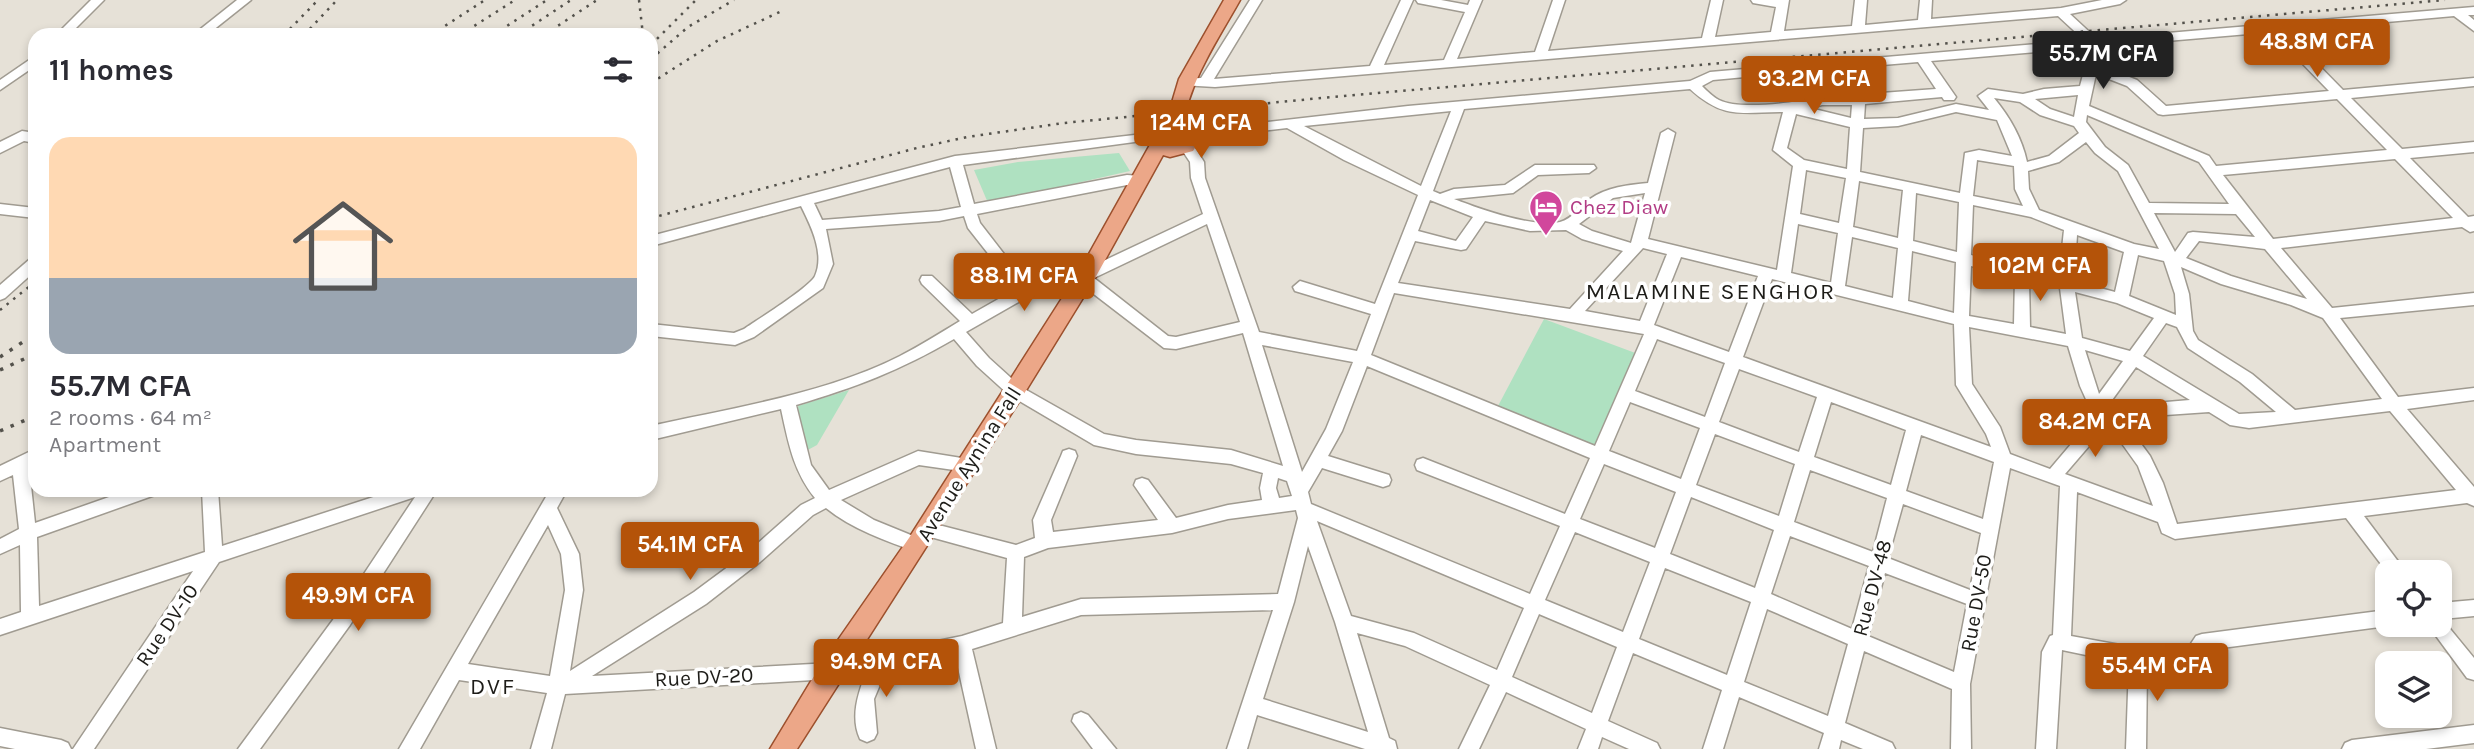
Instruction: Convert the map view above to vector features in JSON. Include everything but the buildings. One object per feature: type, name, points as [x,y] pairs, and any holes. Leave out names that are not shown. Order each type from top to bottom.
[{"type":"main road","points":[[1174,142],[1175,111],[1195,83],[1232,0]]},
{"type":"main road","name":"Avenue Aynina Fall","points":[[783,749],[831,671],[922,537],[1015,391],[1086,277],[1143,177],[1174,142]]},
{"type":"street","points":[[69,28],[98,0]]},
{"type":"street","points":[[208,28],[245,0]]},
{"type":"street","points":[[1195,83],[1256,0]]},
{"type":"street","points":[[1375,70],[1407,0]]},
{"type":"street","points":[[1422,0],[1474,5],[1449,64]]},
{"type":"street","points":[[1540,55],[1559,0]]},
{"type":"street","points":[[1708,41],[1717,0]]},
{"type":"street","points":[[1757,0],[1783,3],[1777,35]]},
{"type":"street","points":[[1857,29],[1861,0]]},
{"type":"street","points":[[1924,23],[1926,0]]},
{"type":"street","points":[[2000,0],[2000,17]]},
{"type":"street","points":[[1195,83],[2061,12],[2102,1],[2120,0]]},
{"type":"street","points":[[658,239],[955,161],[1130,138],[1174,142],[1223,132],[1458,106],[1693,85],[1710,76],[2474,11]]},
{"type":"street","points":[[2061,12],[2095,44]]},
{"type":"street","points":[[2458,13],[2474,27]]},
{"type":"street","points":[[2276,29],[2471,225]]},
{"type":"street","points":[[2003,458],[1994,432],[1964,385],[1961,320],[1970,156],[1979,155],[2021,165],[2054,159],[2083,128],[2082,108],[2091,67],[2081,45]]},
{"type":"street","points":[[1921,57],[1956,108]]},
{"type":"street","points":[[0,86],[28,65]]},
{"type":"street","points":[[2091,67],[2132,83],[2163,111],[2474,82]]},
{"type":"street","points":[[1804,68],[1822,101]]},
{"type":"street","points":[[1693,85],[1712,102],[1727,108],[1791,108],[1822,101],[1945,92]]},
{"type":"street","points":[[2033,213],[2022,190],[2018,151],[2002,117],[1985,96],[1988,93],[2023,98],[2043,93],[2086,90]]},
{"type":"street","points":[[2023,98],[2034,107],[2083,128],[2100,149],[2123,168],[2174,259],[2182,294],[2185,332],[2193,344],[2246,378],[2291,416]]},
{"type":"street","points":[[1837,290],[1853,175],[1859,100]]},
{"type":"street","points":[[1237,749],[1285,602],[1302,499],[1334,431],[1458,106]]},
{"type":"street","points":[[1791,108],[1858,124],[1898,122],[1956,108],[2002,117]]},
{"type":"street","points":[[1791,108],[1780,150],[1800,164],[2033,213],[2132,250],[2174,259],[2226,280],[2296,301],[2328,314],[2474,299]]},
{"type":"street","points":[[2082,108],[2199,155],[2215,172],[2240,209],[2328,314],[2394,404],[2473,497]]},
{"type":"street","points":[[1292,125],[1424,193],[1517,225],[1537,228],[1569,225],[1604,197],[1625,190],[1654,188]]},
{"type":"street","points":[[1573,314],[1637,245],[1668,132]]},
{"type":"street","points":[[0,148],[28,137]]},
{"type":"street","points":[[1174,142],[1198,178],[1386,747]]},
{"type":"street","points":[[2215,172],[2474,147]]},
{"type":"street","points":[[955,161],[973,224],[1025,291]]},
{"type":"street","points":[[1588,749],[1734,361],[1775,275],[1792,217],[1800,164]]},
{"type":"street","points":[[1440,199],[1454,194],[1508,190],[1535,170],[1589,168]]},
{"type":"street","points":[[817,225],[939,216],[1143,177]]},
{"type":"street","points":[[1900,305],[1910,187]]},
{"type":"street","points":[[658,331],[729,340],[749,333],[818,284],[825,275],[826,258],[817,225],[805,199]]},
{"type":"street","points":[[2145,208],[2240,209]]},
{"type":"street","points":[[0,209],[28,212]]},
{"type":"street","points":[[1409,234],[1461,245],[1483,214]]},
{"type":"street","points":[[658,431],[788,401],[855,382],[904,361],[1025,291],[1086,277],[1211,216]]},
{"type":"street","points":[[1792,217],[2067,284],[2121,299],[2184,324]]},
{"type":"street","points":[[1569,225],[1587,235],[1676,250],[1961,320],[2076,342],[2133,358],[2236,419],[2249,422],[2474,394]]},
{"type":"street","points":[[2174,259],[2193,237],[2199,236],[2271,244],[2471,225]]},
{"type":"street","points":[[2071,228],[2067,284],[2084,377],[2103,412],[2144,461],[2155,483],[2168,528],[2181,533],[2473,497]]},
{"type":"street","points":[[1469,749],[1502,680],[1626,394],[1676,250]]},
{"type":"street","points":[[2121,299],[2132,250]]},
{"type":"street","points":[[0,294],[28,269]]},
{"type":"street","points":[[2022,273],[2022,333]]},
{"type":"street","points":[[1086,277],[1164,342],[1176,343],[1251,332],[1362,358],[1600,455],[1976,600]]},
{"type":"street","points":[[927,280],[971,322]]},
{"type":"street","points":[[1300,287],[1380,311]]},
{"type":"street","points":[[1389,287],[1573,314],[1649,330],[2164,517]]},
{"type":"street","points":[[2062,642],[2061,480],[2133,358],[2164,315]]},
{"type":"street","points":[[957,332],[983,362],[1015,391],[1100,440],[1136,447],[1231,457],[1272,469],[1302,499],[1535,604],[1885,749]]},
{"type":"street","points":[[1626,394],[1989,529]]},
{"type":"street","points":[[1713,749],[1826,394]]},
{"type":"street","points":[[788,401],[803,467],[827,499],[867,525],[922,537],[1016,553],[1042,543],[1089,534],[1172,526],[1228,512],[1302,499]]},
{"type":"street","points":[[2103,412],[2211,405]]},
{"type":"street","name":"Rue DV-48","points":[[1829,749],[1915,426]]},
{"type":"street","points":[[1042,543],[1045,530],[1041,529],[1042,520],[1069,456]]},
{"type":"street","points":[[562,685],[700,598],[754,557],[807,510],[827,499],[918,457],[968,465]]},
{"type":"street","name":"Rue DV-50","points":[[1961,749],[1961,684],[2003,458]]},
{"type":"street","points":[[0,474],[28,460],[30,616]]},
{"type":"street","points":[[1319,460],[1382,480]]},
{"type":"street","points":[[1423,465],[1761,598],[1858,642],[1961,684]]},
{"type":"street","points":[[1272,469],[1268,488],[1272,506]]},
{"type":"street","points":[[1142,485],[1144,492],[1172,526]]},
{"type":"street","points":[[0,547],[28,533],[129,497]]},
{"type":"street","points":[[210,497],[214,555]]},
{"type":"street","points":[[0,627],[394,497]]},
{"type":"street","points":[[248,749],[344,619],[424,497]]},
{"type":"street","points":[[409,749],[555,497]]},
{"type":"street","points":[[541,749],[562,685],[573,590],[570,554],[549,509]]},
{"type":"street","points":[[2350,511],[2388,560]]},
{"type":"street","points":[[1012,628],[1016,553]]},
{"type":"street","name":"Rue DV-10","points":[[83,749],[214,555]]},
{"type":"street","name":"Rue DV-20","points":[[455,671],[562,685],[831,671],[962,644],[1081,607],[1285,602]]},
{"type":"street","points":[[2452,610],[2474,608]]},
{"type":"street","points":[[2046,749],[2051,652],[2056,642],[2138,657],[2190,659],[2202,642],[2375,620]]},
{"type":"street","points":[[1344,622],[1408,639],[1650,749]]},
{"type":"street","points":[[2446,637],[2474,672]]},
{"type":"street","points":[[962,644],[986,749]]},
{"type":"street","points":[[2136,749],[2138,657]]},
{"type":"street","points":[[867,733],[865,699],[880,661]]},
{"type":"street","points":[[1252,705],[1386,747]]},
{"type":"street","points":[[1081,722],[1106,749]]},
{"type":"street","points":[[2352,749],[2474,734]]},
{"type":"street","points":[[0,737],[61,749]]},
{"type":"green space","points":[[1119,153],[1130,171],[988,203],[974,170],[1018,162]]},
{"type":"green space","points":[[1544,319],[1638,354],[1595,445],[1498,406]]},
{"type":"green space","points":[[849,390],[817,445],[804,452],[798,406]]},
{"type":"railway","points":[[291,28],[318,0]]},
{"type":"railway","points":[[311,28],[337,0]]},
{"type":"railway","points":[[442,28],[485,0]]},
{"type":"railway","points":[[471,28],[515,0]]},
{"type":"railway","points":[[504,28],[547,0]]},
{"type":"railway","points":[[529,28],[571,0]]},
{"type":"railway","points":[[555,28],[597,0]]},
{"type":"railway","points":[[639,0],[642,28]]},
{"type":"railway","points":[[658,38],[696,0]]},
{"type":"railway","points":[[658,53],[688,27],[734,0]]},
{"type":"railway","points":[[658,216],[917,148],[967,137],[1064,123],[1321,98],[2445,0]]},
{"type":"railway","points":[[658,79],[717,41],[784,10]]},
{"type":"railway","points":[[0,310],[28,288]]},
{"type":"railway","points":[[0,357],[28,339]]},
{"type":"railway","points":[[0,370],[28,357]]},
{"type":"railway","points":[[0,431],[28,419]]},
{"type":"place","name":"Chez Diaw","points":[[1546,237]]},
{"type":"district","name":"MALAMINE SENGHOR","points":[[1711,291]]},
{"type":"district","name":"DVF","points":[[493,686]]}]
